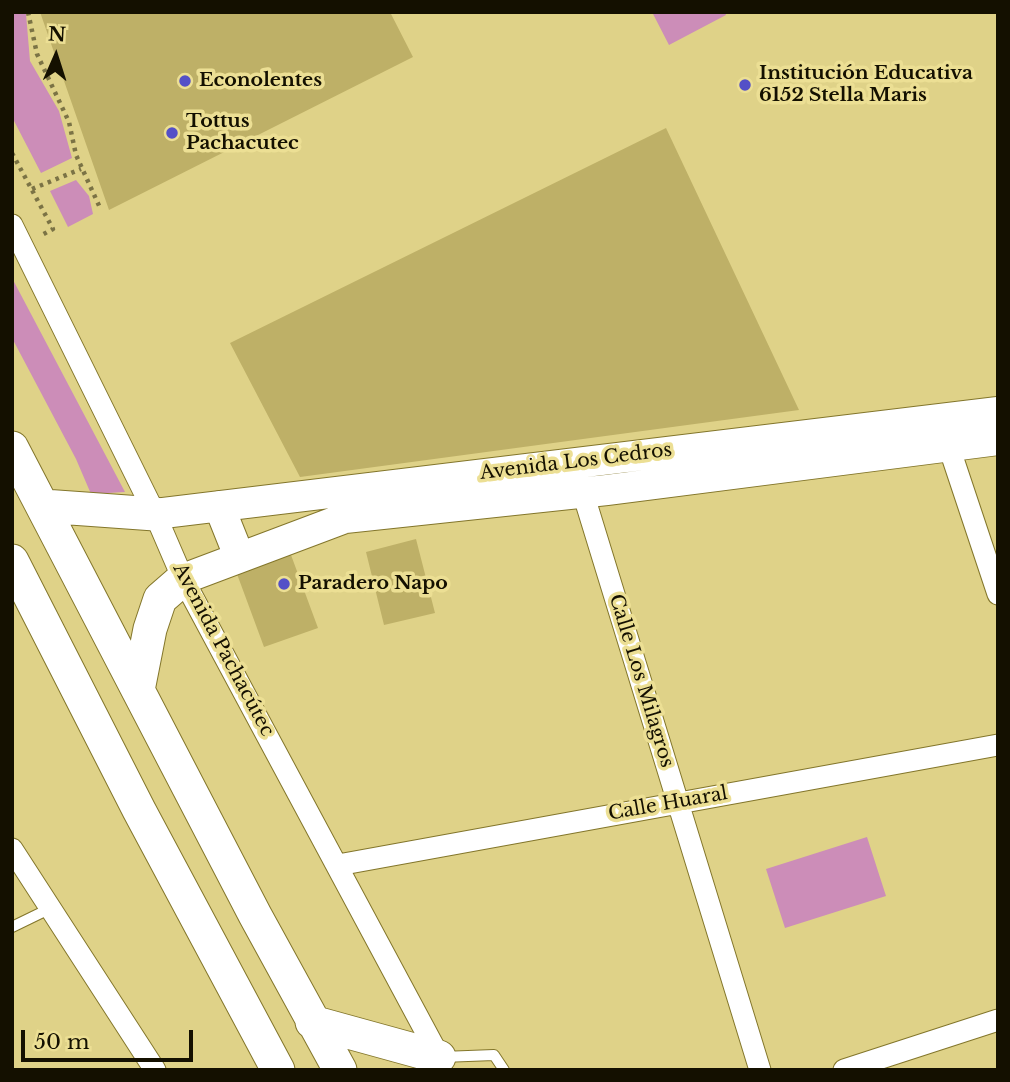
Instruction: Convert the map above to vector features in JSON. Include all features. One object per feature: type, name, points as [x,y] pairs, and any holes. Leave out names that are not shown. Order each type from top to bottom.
[{"type":"main road","points":[[12,448],[187,785],[340,1070]]},
{"type":"main road","points":[[43,506],[155,514]]},
{"type":"main road","points":[[12,561],[139,810],[278,1070]]},
{"type":"main road","points":[[138,690],[150,629],[160,599],[183,579]]},
{"type":"main road","points":[[139,810],[187,785]]},
{"type":"main road","points":[[312,1022],[443,1063]]},
{"type":"street","name":"Avenida Pachacútec","points":[[12,225],[155,514],[183,579],[443,1063]]},
{"type":"street","name":"Avenida Los Cedros","points":[[155,514],[998,412]]},
{"type":"street","name":"Avenida Los Cedros","points":[[183,579],[345,517],[583,493],[998,440]]},
{"type":"street","points":[[948,447],[998,594]]},
{"type":"street","name":"Calle Los Milagros","points":[[583,493],[760,1070]]},
{"type":"street","points":[[219,506],[239,556]]},
{"type":"street","name":"Calle Huaral","points":[[338,865],[998,745]]},
{"type":"street","points":[[12,849],[155,1070]]},
{"type":"street","points":[[844,1070],[868,1066],[998,1020]]},
{"type":"lane","points":[[12,927],[49,909]]},
{"type":"lane","points":[[443,1063],[494,1055],[504,1070]]},
{"type":"path","points":[[29,12],[33,44],[69,122],[75,155],[101,209]]},
{"type":"path","points":[[12,153],[53,229],[23,245]]},
{"type":"path","points":[[32,189],[82,169]]},
{"type":"shaded area","points":[[12,12],[26,14],[30,61],[59,111],[72,158],[41,173],[12,117]]},
{"type":"shaded area","points":[[652,12],[725,12],[726,15],[669,45]]},
{"type":"shaded area","points":[[76,180],[89,196],[93,214],[68,227],[50,191]]},
{"type":"shaded area","points":[[12,278],[125,492],[91,494],[76,459],[12,338]]},
{"type":"shaded area","points":[[867,837],[886,896],[785,928],[766,869]]},
{"type":"building","name":"Tottus Pachacutec","points":[[40,12],[390,12],[413,57],[109,210]]},
{"type":"building","points":[[666,128],[799,410],[300,477],[230,343]]},
{"type":"building","points":[[416,539],[435,613],[384,625],[366,552]]},
{"type":"building","points":[[291,555],[318,628],[264,647],[237,574]]},
{"type":"place","name":"Econolentes","points":[[185,81]]},
{"type":"place","name":"Institución Educativa 6152 Stella Maris","points":[[745,85]]},
{"type":"place","name":"Tottus Pachacutec","points":[[172,133]]},
{"type":"place","name":"Paradero Napo","points":[[284,584]]}]
